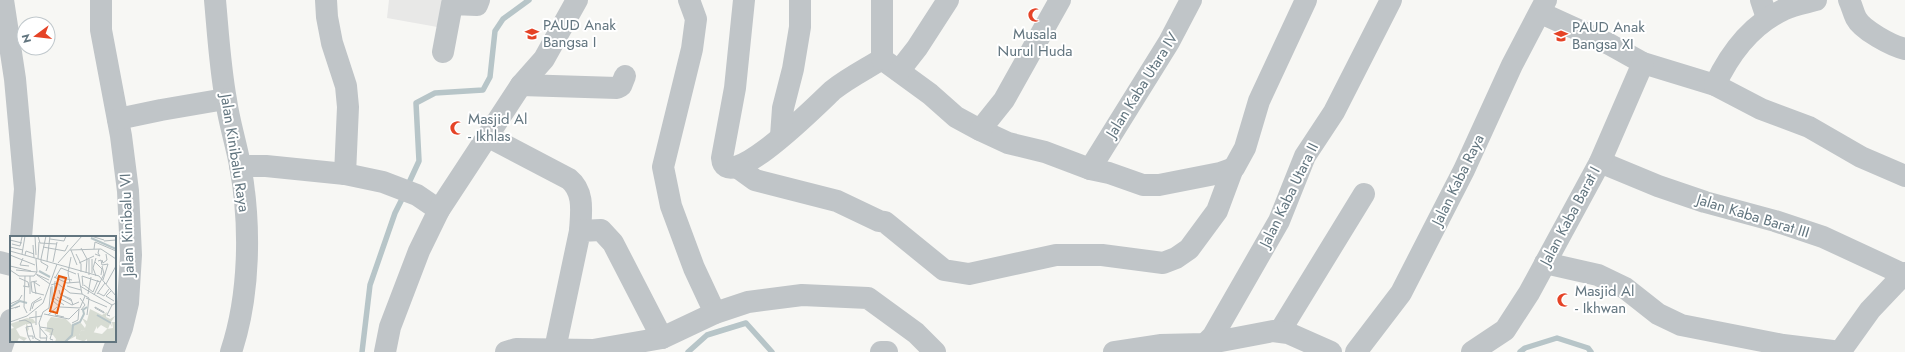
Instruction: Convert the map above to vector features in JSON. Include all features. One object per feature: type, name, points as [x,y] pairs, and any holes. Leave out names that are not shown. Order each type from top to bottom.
[{"type":"street","points":[[3,0],[15,79],[24,188],[21,236]]},
{"type":"street","name":"Jalan Kinibalu VI","points":[[101,0],[101,30],[118,120],[128,198],[131,256],[122,301],[122,328],[113,352]]},
{"type":"street","name":"Jalan Kinibalu Raya","points":[[215,0],[225,99],[240,166],[245,209],[247,253],[237,334],[232,352]]},
{"type":"street","points":[[326,0],[327,17],[332,43],[346,86],[348,107],[345,174]]},
{"type":"street","points":[[443,52],[452,4],[477,5],[479,0]]},
{"type":"street","points":[[385,352],[390,327],[418,251],[439,210],[486,136],[521,85],[544,59],[577,0]]},
{"type":"street","points":[[689,0],[696,19],[692,49],[663,167],[671,206],[694,268],[715,313]]},
{"type":"street","points":[[744,0],[735,88],[722,158],[724,163],[730,168],[737,167],[765,152],[781,136],[834,90],[890,65],[917,48],[948,0]]},
{"type":"street","points":[[781,136],[783,108],[793,69],[800,27],[800,0]]},
{"type":"street","points":[[882,0],[890,65],[930,94],[956,117],[980,130],[1008,142],[1045,152],[1090,169],[1109,173],[1143,186],[1174,182],[1220,173],[1233,168]]},
{"type":"street","points":[[980,130],[1004,100],[1060,0]]},
{"type":"street","name":"Jalan Kaba Utara IV","points":[[1090,169],[1169,42],[1190,0]]},
{"type":"street","points":[[737,167],[755,180],[837,202],[879,221],[885,222],[944,270],[969,274],[1056,255],[1102,255],[1163,263],[1176,258],[1189,249],[1217,211],[1233,168],[1245,148],[1260,101],[1306,0]]},
{"type":"street","name":"Jalan Kaba Utara II","points":[[1205,344],[1213,336],[1279,221],[1306,156],[1334,112],[1391,0]]},
{"type":"street","points":[[1715,85],[1723,68],[1764,9],[1784,9],[1816,0]]},
{"type":"street","points":[[1849,0],[1856,19],[1870,31],[1897,48],[1905,50]]},
{"type":"street","points":[[1543,6],[1643,62],[1715,85],[1761,108],[1809,127],[1860,157],[1905,176]]},
{"type":"street","name":"Jalan Kaba Raya","points":[[1356,352],[1401,293],[1464,170],[1512,65],[1543,6]]},
{"type":"street","name":"Jalan Kaba Barat I","points":[[1472,352],[1505,330],[1530,293],[1600,162],[1643,62]]},
{"type":"street","points":[[521,85],[617,88],[621,86],[625,76]]},
{"type":"street","points":[[118,120],[161,110],[225,99]]},
{"type":"street","points":[[486,136],[569,179],[575,184],[582,204],[580,231],[555,349]]},
{"type":"street","name":"Jalan Kaba Barat III","points":[[1600,162],[1658,186],[1705,202],[1775,221],[1823,237],[1904,274]]},
{"type":"street","points":[[240,166],[266,166],[345,174],[392,184],[417,195],[439,210]]},
{"type":"street","points":[[1280,331],[1364,194]]},
{"type":"street","points":[[580,231],[601,230],[613,242],[662,338]]},
{"type":"street","points":[[0,262],[10,265]]},
{"type":"street","points":[[1545,263],[1598,275],[1625,288],[1658,314],[1681,325],[1784,345],[1840,352],[1870,310],[1904,274]]},
{"type":"street","points":[[506,352],[516,349],[593,350],[662,338],[715,313],[748,302],[802,295],[868,298],[916,333],[935,352]]},
{"type":"street","points":[[0,350],[10,323]]},
{"type":"street","points":[[1114,352],[1160,346],[1205,344],[1280,331],[1331,352]]},
{"type":"street","points":[[881,352],[887,352]]},
{"type":"shaded area","points":[[389,0],[474,0],[443,28],[387,18]]},
{"type":"waterway","points":[[407,187],[419,161],[416,103],[435,93],[483,90],[490,77],[495,31],[503,19],[529,0]]},
{"type":"waterway","points":[[362,352],[370,285],[395,213],[404,195]]},
{"type":"waterway","points":[[688,352],[707,335],[746,323],[772,352]]},
{"type":"waterway","points":[[1520,352],[1525,348],[1557,338],[1588,348],[1591,352]]},
{"type":"place","name":"Musala Nurul Huda","points":[[1035,15]]},
{"type":"place","name":"PAUD Anak Bangsa I","points":[[532,34]]},
{"type":"place","name":"PAUD Anak Bangsa XI","points":[[1561,36]]},
{"type":"place","name":"Masjid Al - Ikhlas","points":[[457,128]]},
{"type":"place","name":"Masjid Al - Ikhwan","points":[[1564,300]]}]
